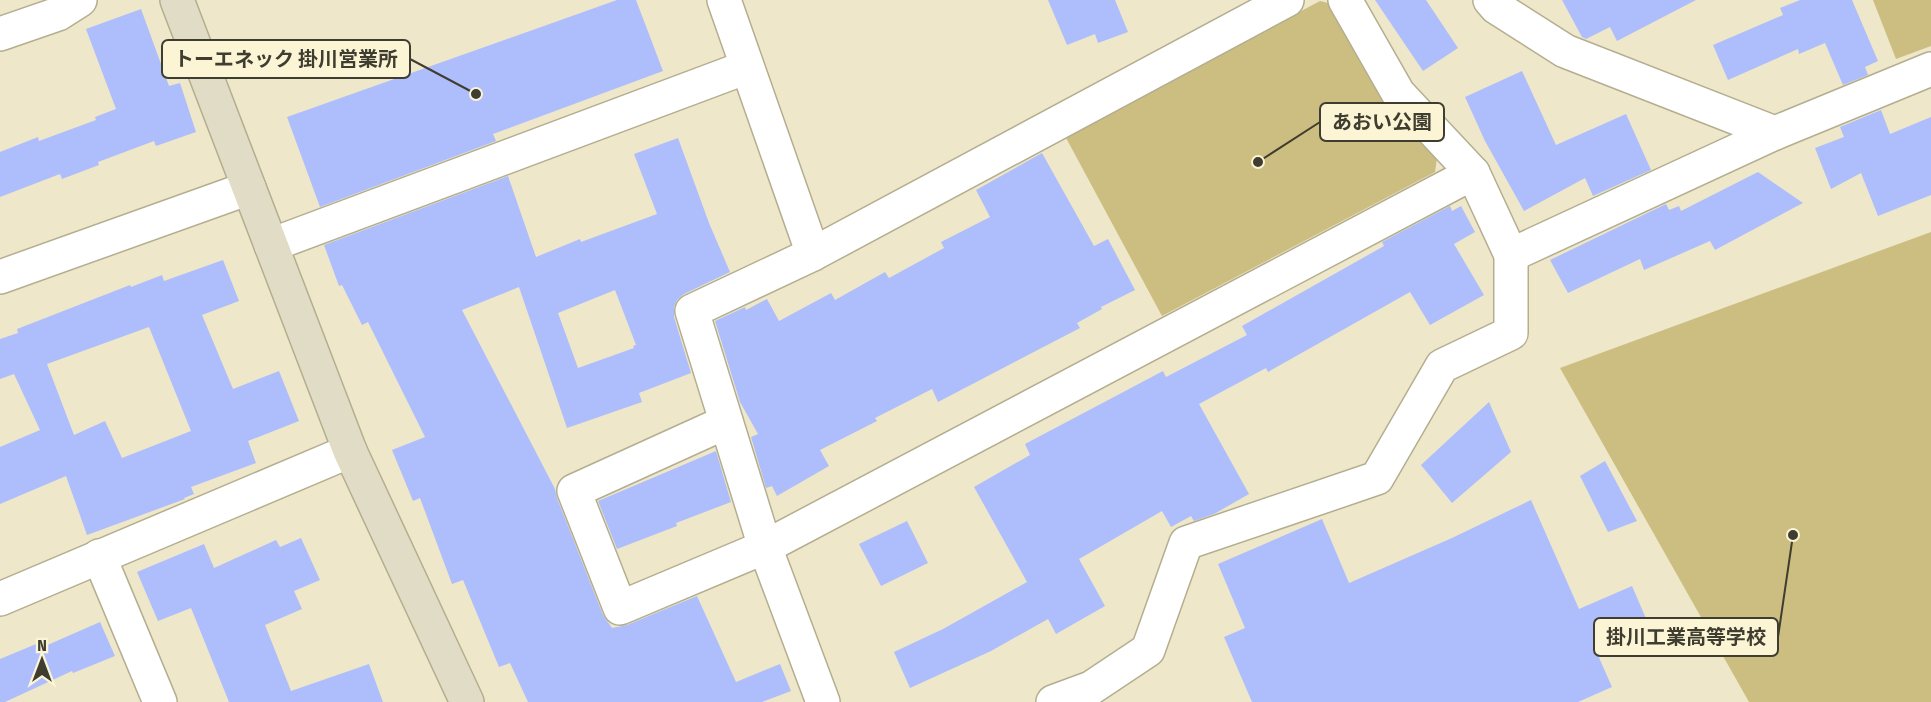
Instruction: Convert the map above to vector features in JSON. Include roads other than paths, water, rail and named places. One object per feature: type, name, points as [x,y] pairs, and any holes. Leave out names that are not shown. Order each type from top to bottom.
[{"type":"street","points":[[0,34],[58,14],[80,0]]},
{"type":"street","points":[[177,0],[350,451],[467,702]]},
{"type":"street","points":[[724,0],[813,254]]},
{"type":"street","points":[[823,702],[765,547],[692,310],[813,254],[1287,0]]},
{"type":"street","points":[[1053,702],[1091,688],[1148,650],[1186,543],[1377,478],[1442,366],[1511,333],[1511,255],[1473,173],[1398,93],[1345,0]]},
{"type":"street","points":[[1500,2],[1565,51],[1775,133]]},
{"type":"street","points":[[271,245],[747,67]]},
{"type":"street","points":[[1511,255],[1775,133],[1931,69]]},
{"type":"street","points":[[726,422],[574,491],[620,608],[765,547],[1473,173]]},
{"type":"street","points":[[0,277],[249,188]]},
{"type":"street","points":[[0,599],[350,451]]},
{"type":"street","points":[[99,556],[160,702]]},
{"type":"place","name":"トーエネック 掛川営業所","points":[[476,94]]},
{"type":"place","name":"あおい公園","points":[[1258,162]]},
{"type":"place","name":"掛川工業高等学校","points":[[1793,535]]}]
